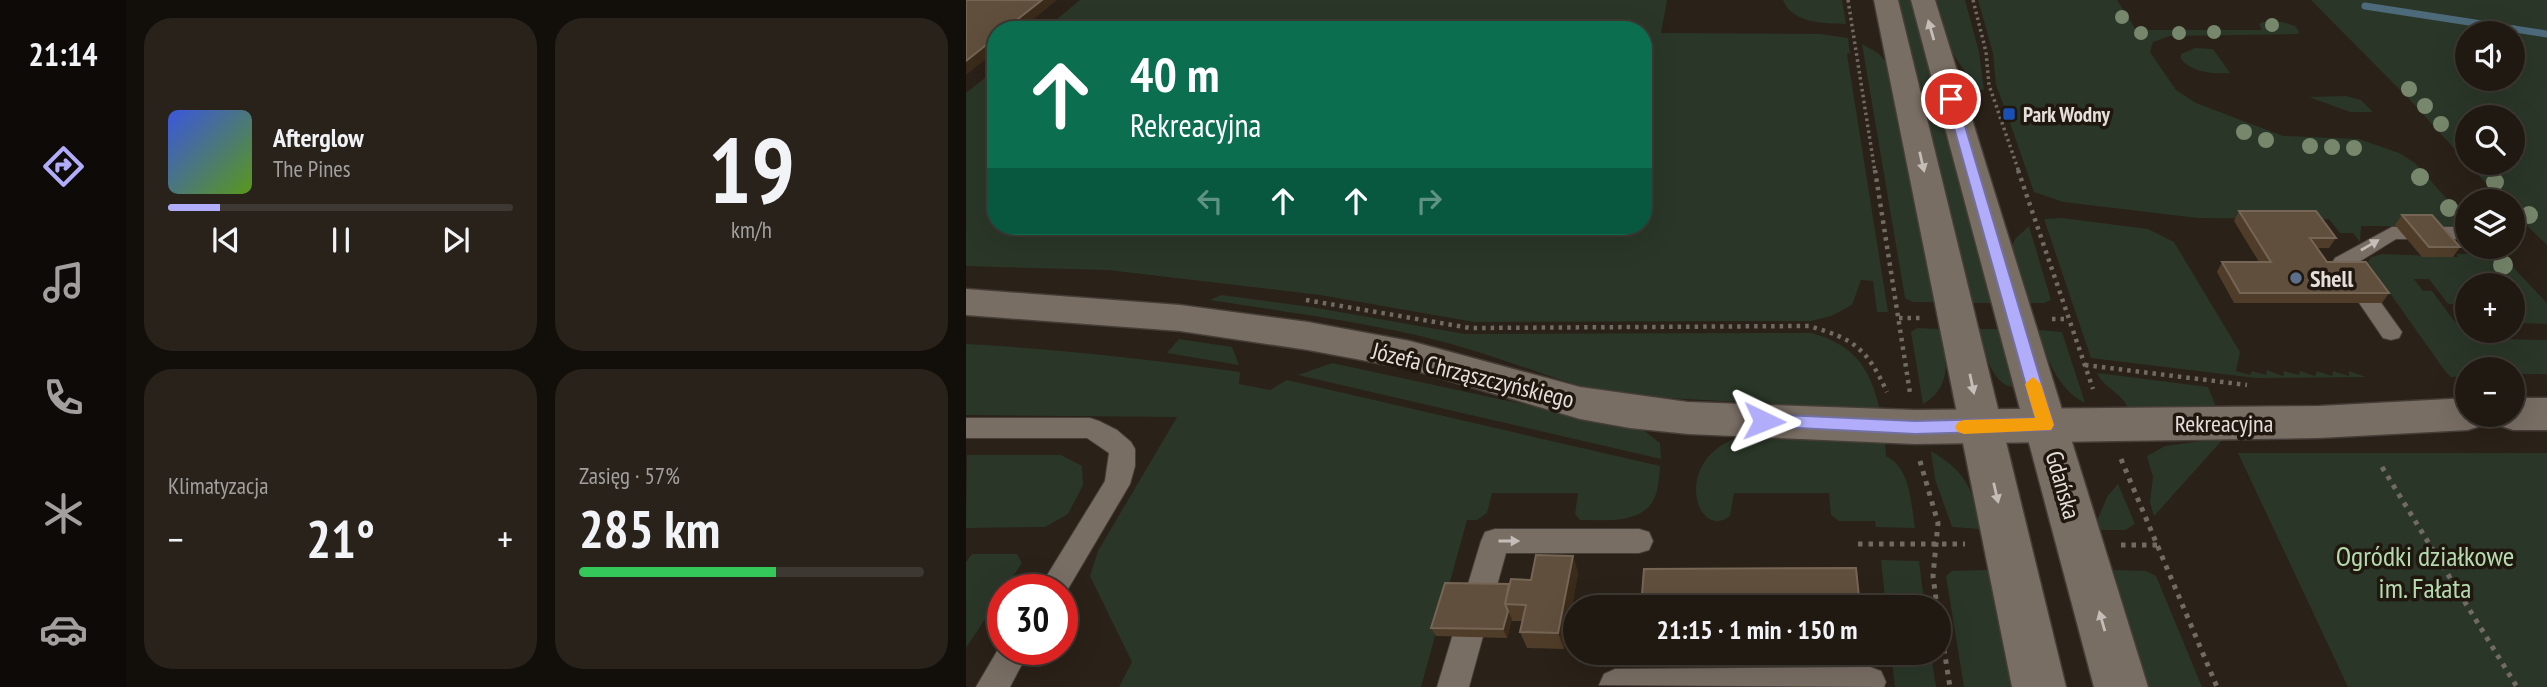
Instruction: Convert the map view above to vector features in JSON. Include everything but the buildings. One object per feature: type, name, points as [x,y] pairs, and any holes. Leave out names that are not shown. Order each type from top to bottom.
[{"type":"main road","points":[[1886,0],[2039,687]]},
{"type":"main road","name":"Gdańska","points":[[1923,0],[2121,687]]},
{"type":"main road","name":"Józefa Chrząszczyńskiego","points":[[966,302],[1180,318],[1308,336],[1410,355],[1533,391],[1630,412],[1688,418],[1981,427]]},
{"type":"main road","points":[[2525,414],[2547,414]]},
{"type":"main road","name":"Rekreacyjna","points":[[1981,427],[2319,422],[2455,415]]},
{"type":"lane","points":[[2391,332],[2342,263],[2392,233],[2455,233]]},
{"type":"lane","points":[[966,428],[1090,428],[1108,437],[1122,449],[1122,466],[1117,484],[1062,574]]},
{"type":"lane","points":[[1453,687],[1495,541],[1639,541]]},
{"type":"lane","points":[[992,687],[1005,665]]},
{"type":"lane","points":[[1615,685],[1870,682]]},
{"type":"path","points":[[1848,0],[1915,427],[1938,523],[1933,576],[1935,595]]},
{"type":"path","points":[[1973,0],[1986,52],[1989,85],[2096,396]]},
{"type":"path","points":[[1302,299],[1471,328],[1809,327],[1841,335],[1869,352],[1896,411],[1915,427]]},
{"type":"path","points":[[2085,365],[2260,386]]},
{"type":"path","points":[[2382,467],[2517,687]]},
{"type":"path","points":[[2127,474],[2217,687]]},
{"type":"path","points":[[1857,544],[1970,544]]},
{"type":"path","points":[[2119,545],[2157,545]]},
{"type":"path","points":[[1946,665],[1950,687]]},
{"type":"green space","points":[[1080,0],[1667,0],[1661,33],[1820,34],[1848,38],[1850,53],[1847,54],[1888,312],[1877,312],[1873,281],[1861,280],[1852,305],[1831,316],[1811,321],[1474,322],[1320,295],[1108,270],[966,266],[966,93],[987,76],[987,235],[1652,235],[1652,21],[1055,21]]},
{"type":"green space","points":[[1783,0],[1842,0],[1846,24],[1802,18],[1794,14]]},
{"type":"green space","points":[[1898,0],[1911,0],[1992,303],[1973,303]]},
{"type":"green space","points":[[1935,0],[1965,0],[1979,52],[1984,90],[1977,90],[1950,49]]},
{"type":"green space","points":[[1978,0],[2117,0],[2136,30],[2262,30],[2259,24],[2263,22],[2282,22],[2295,26],[2298,34],[2170,36],[2153,42],[2150,52],[2176,90],[2196,103],[2283,136],[2359,139],[2399,153],[2415,163],[2455,208],[2455,226],[2361,226],[2360,242],[2353,233],[2340,233],[2329,219],[2198,218],[2063,202],[2034,192],[2009,120],[2018,120],[2013,106],[2004,106],[1996,85],[1993,53]]},
{"type":"green space","points":[[2311,0],[2547,0],[2547,245],[2525,224],[2525,189],[2491,189],[2478,175],[2525,175],[2525,105],[2455,105],[2455,149]]},
{"type":"green space","points":[[1862,44],[1878,53],[1887,63],[1935,302],[1913,302],[1905,298]]},
{"type":"green space","points":[[2195,48],[2213,49],[2230,73],[2203,72],[2186,64],[2181,59],[2181,54]]},
{"type":"green space","points":[[2346,96],[2361,100],[2373,112],[2350,112],[2309,97]]},
{"type":"green space","points":[[2062,218],[2148,229],[2174,242],[2240,352],[2236,371],[2250,375],[2252,371],[2266,375],[2267,370],[2283,376],[2284,371],[2299,375],[2300,371],[2315,376],[2317,371],[2332,376],[2333,371],[2349,376],[2349,371],[2366,377],[2256,378],[2091,358],[2044,219]]},
{"type":"green space","points":[[2029,226],[2051,300],[2044,303],[2029,303],[2012,247],[2015,239]]},
{"type":"green space","points":[[2383,254],[2505,259],[2519,273],[2455,273],[2455,304],[2448,304],[2429,279],[2414,279],[2423,291],[2432,291],[2455,322],[2455,343],[2525,343],[2525,339],[2547,340],[2547,374],[2525,374],[2525,357],[2455,357],[2455,377],[2451,377],[2368,262],[2371,257]]},
{"type":"green space","points":[[2525,280],[2547,303],[2547,324],[2525,323]]},
{"type":"green space","points":[[1221,295],[1311,307],[1465,334],[1812,333],[1839,344],[1858,360],[1871,382],[1880,410],[1615,395],[1459,346],[1408,333],[1210,300]]},
{"type":"green space","points":[[1917,328],[1940,329],[1946,361],[1939,389],[1923,404],[1911,332]]},
{"type":"green space","points":[[1979,329],[1999,329],[2014,387],[2006,385],[1994,373]]},
{"type":"green space","points":[[2038,330],[2062,332],[2085,403],[2067,390],[2054,372]]},
{"type":"green space","points":[[1179,339],[1232,347],[1239,365],[1167,353]]},
{"type":"green space","points":[[966,344],[1103,355],[1240,372],[1239,384],[1270,390],[1287,380],[1660,466],[1658,487],[1651,504],[1644,511],[1624,519],[1613,520],[1580,520],[1575,514],[1578,493],[1492,493],[1487,513],[1477,520],[1467,520],[1421,687],[1119,687],[1132,662],[1090,576],[1098,551],[1177,417],[966,415]]},
{"type":"green space","points":[[1332,363],[1643,430],[1660,443],[1661,459],[1298,375]]},
{"type":"green space","points":[[2097,373],[2208,387],[2217,409],[2128,408],[2122,398],[2104,383]]},
{"type":"green space","points":[[1747,435],[1885,442],[1886,456],[1901,469],[1905,478],[1915,528],[1876,527],[1875,521],[1839,521],[1831,515],[1829,493],[1734,493],[1730,516],[1717,521],[1707,517],[1699,507],[1696,492],[1698,476],[1707,459],[1722,445]]},
{"type":"green space","points":[[2224,438],[2154,516],[2150,502],[2153,477],[2147,456],[2165,446]]},
{"type":"green space","points":[[1931,451],[1953,467],[1966,483],[1980,529],[1952,527],[1935,479]]},
{"type":"green space","name":"Ogródki działkowe im. Fałata","points":[[2238,453],[2547,453],[2547,687],[2348,687]]},
{"type":"green space","points":[[967,455],[1061,455],[1082,466],[1083,485],[1068,514],[1045,527],[966,528]]},
{"type":"green space","points":[[2118,484],[2135,524],[2125,530],[2101,530],[2097,521],[2107,497]]},
{"type":"green space","points":[[972,554],[1017,554],[1022,563],[1015,574],[987,574],[987,616],[966,648],[966,562]]},
{"type":"green space","points":[[1881,560],[1919,561],[1923,595],[1885,595]]},
{"type":"green space","points":[[1989,570],[2011,687],[1964,687],[1946,576],[1952,571]]},
{"type":"green space","points":[[2113,570],[2146,571],[2156,576],[2202,687],[2148,687]]},
{"type":"green space","points":[[1892,665],[1933,665],[1936,687],[1895,687]]},
{"type":"waterway","points":[[2365,6],[2547,34]]},
{"type":"slow traffic","points":[[1964,427],[2045,425],[2033,384]]},
{"type":"place","name":"Park Wodny","points":[[2009,114]]},
{"type":"place","name":"Shell","points":[[2296,278]]},
{"type":"route","points":[[1764,421],[1915,427],[2045,425],[1951,99]]}]
